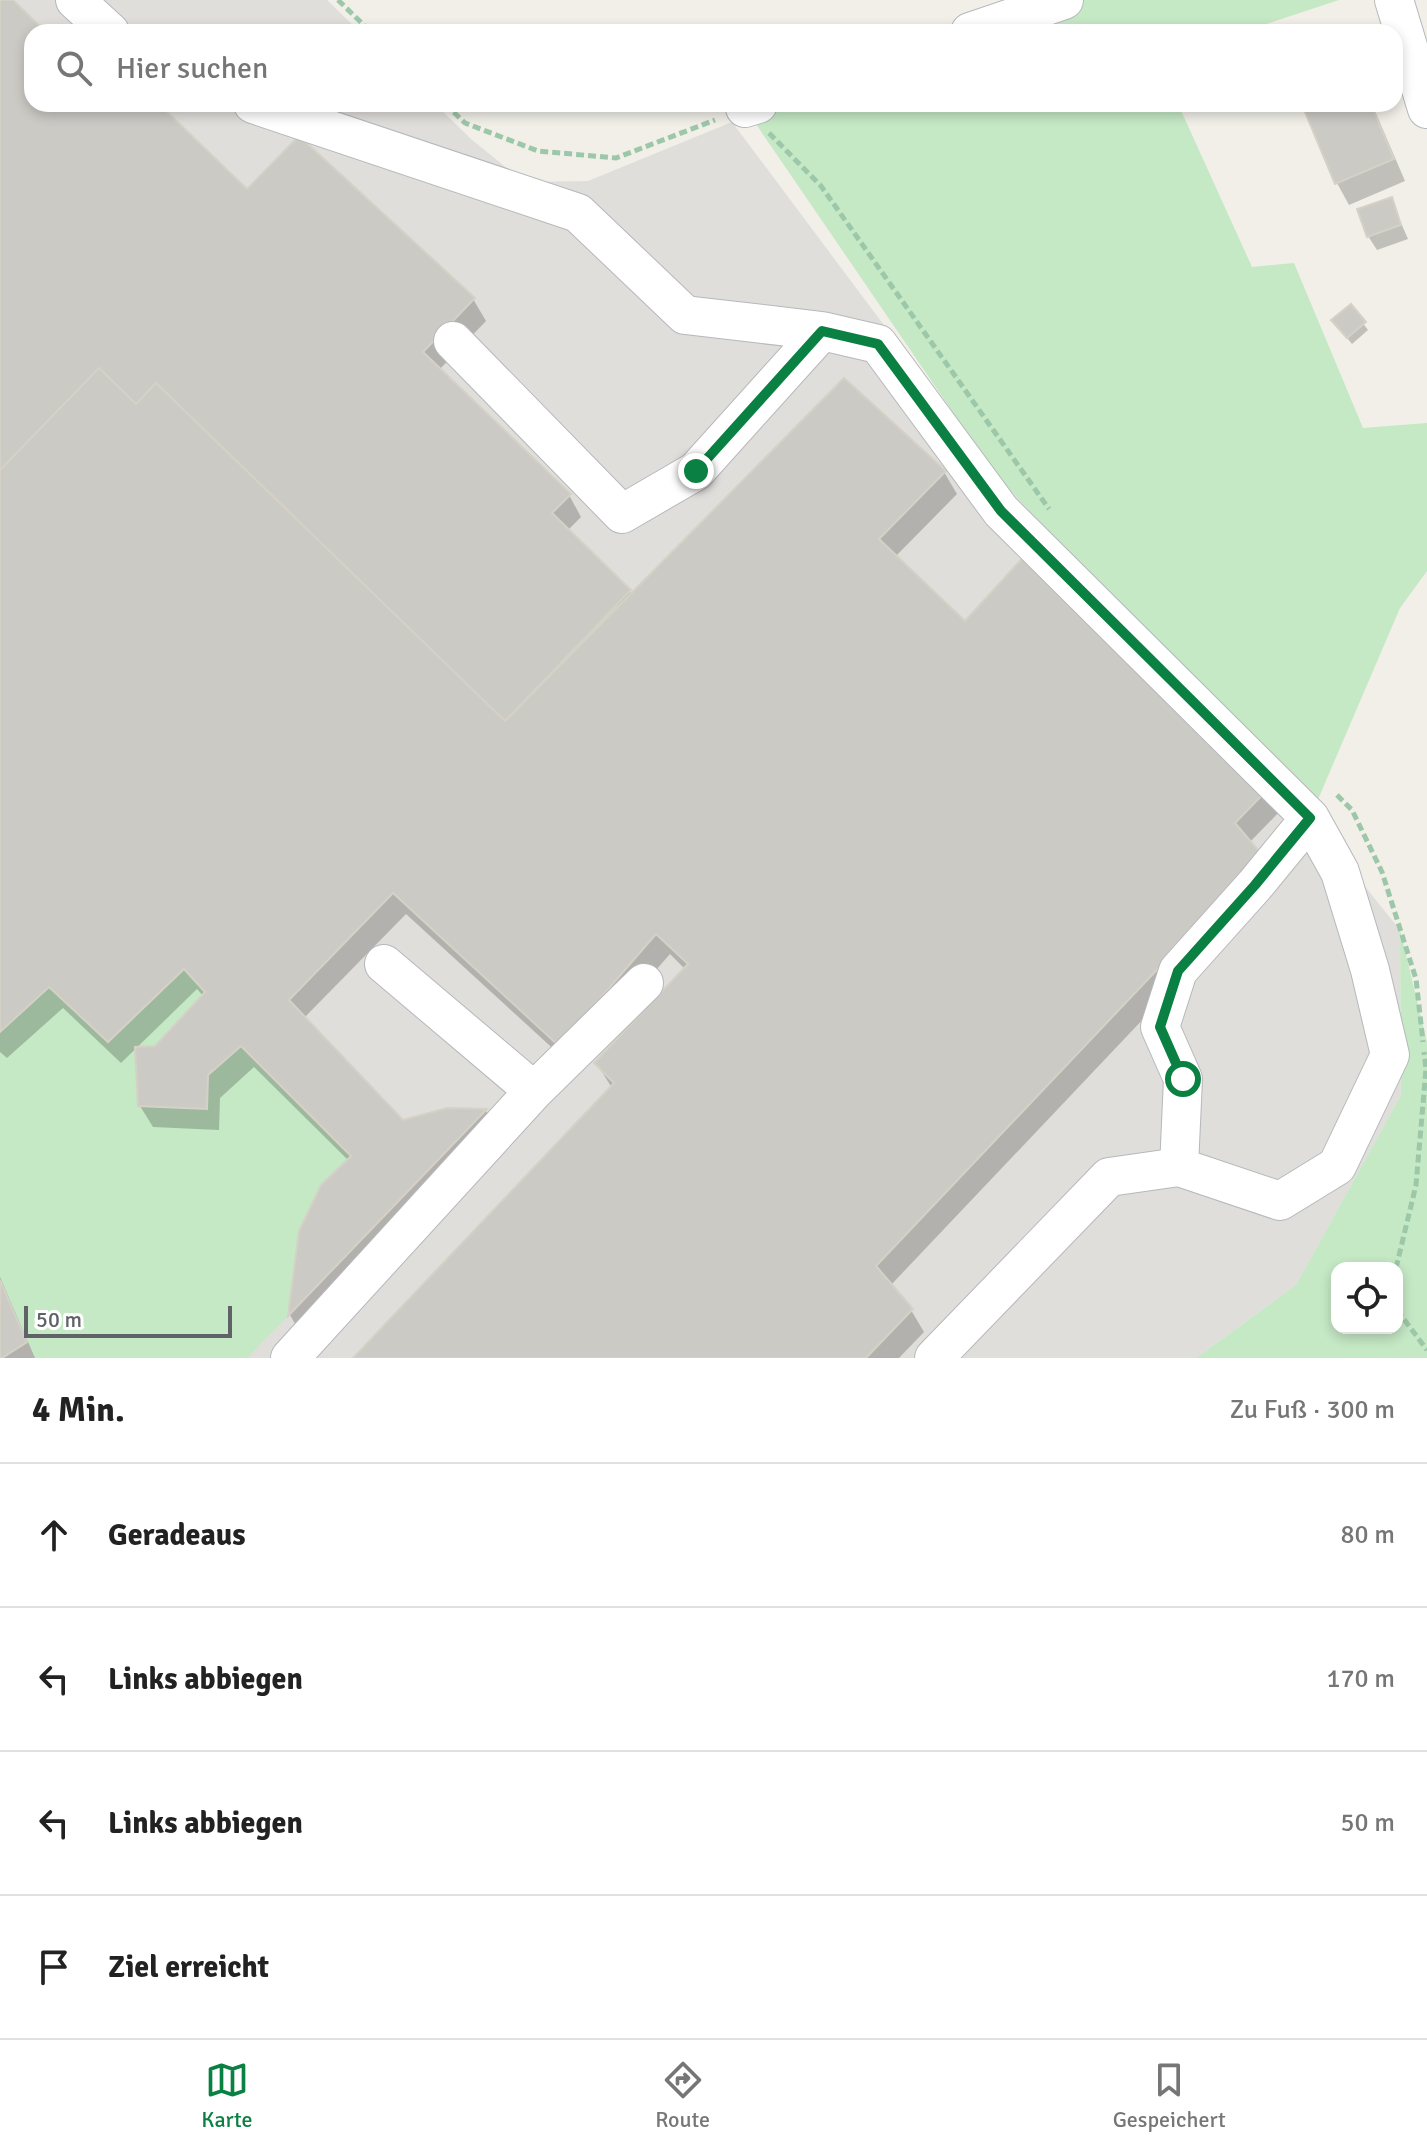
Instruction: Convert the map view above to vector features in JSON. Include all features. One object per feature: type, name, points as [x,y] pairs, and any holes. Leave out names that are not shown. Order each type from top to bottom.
[{"type":"street","points":[[75,0],[101,24]]},
{"type":"street","points":[[994,24],[1064,0]]},
{"type":"street","points":[[1394,0],[1401,24]]},
{"type":"street","points":[[1403,30],[1427,109]]},
{"type":"street","points":[[277,112],[578,213],[685,315],[822,331],[878,344],[1001,511],[1310,818],[1340,872],[1370,970],[1390,1055],[1337,1166],[1280,1201],[1179,1167],[1109,1177],[934,1358]]},
{"type":"street","points":[[453,341],[622,514],[696,471],[822,331]]},
{"type":"street","points":[[1179,1167],[1183,1079],[1160,1027],[1178,971],[1310,818]]},
{"type":"street","points":[[384,964],[534,1091]]},
{"type":"street","points":[[290,1358],[534,1091],[644,983]]},
{"type":"path","points":[[338,0],[363,24]]},
{"type":"path","points":[[453,112],[465,123],[538,151],[616,158],[735,112]]},
{"type":"path","points":[[1403,1318],[1427,1350]]},
{"type":"shaded area","points":[[0,0],[327,0],[352,24],[24,24],[24,112],[443,112],[524,182],[588,181],[732,122],[993,471],[1310,818],[1400,930],[1401,1095],[1296,1285],[1196,1358],[0,1358]]},
{"type":"green space","points":[[1064,0],[1339,0],[1266,24],[994,24]]},
{"type":"green space","points":[[748,112],[1182,112],[1252,267],[1294,263],[1363,428],[1427,423],[1427,571],[1400,608],[1310,818],[993,471]]},
{"type":"green space","points":[[1400,930],[1427,1042],[1427,1358],[1196,1358],[1296,1285],[1401,1095]]},
{"type":"green space","points":[[184,969],[205,992],[155,1046],[135,1047],[138,1106],[207,1109],[209,1075],[241,1046],[351,1156],[321,1185],[299,1231],[288,1316],[247,1358],[35,1358],[0,1280],[0,1032],[49,987],[108,1042]]},
{"type":"building","points":[[0,0],[13,0],[38,24],[24,24],[24,112],[167,112],[247,189],[299,136],[475,298],[423,352],[571,494],[552,513],[631,590],[505,721],[156,383],[136,404],[99,368],[0,470]]},
{"type":"building","points":[[1305,112],[1374,112],[1394,159],[1335,184]]},
{"type":"building","points":[[1392,197],[1401,225],[1367,237],[1357,209]]},
{"type":"building","points":[[1351,304],[1366,322],[1347,338],[1331,320]]},
{"type":"building","points":[[99,368],[136,404],[156,383],[505,721],[844,378],[946,471],[879,539],[965,621],[1028,552],[1272,785],[1235,823],[1264,857],[876,1266],[913,1309],[866,1358],[353,1358],[614,1083],[594,1063],[688,964],[656,934],[559,1046],[393,893],[289,1000],[403,1120],[447,1108],[487,1109],[288,1316],[299,1231],[321,1185],[351,1156],[241,1046],[208,1075],[207,1109],[138,1106],[135,1047],[155,1046],[205,992],[184,969],[108,1042],[49,987],[0,1032],[0,470]]},
{"type":"building","points":[[0,1280],[27,1342],[2,1358],[0,1358]]},
{"type":"route","points":[[696,471],[822,331],[878,344],[1001,511],[1310,818],[1178,971],[1160,1027],[1183,1079]]}]
